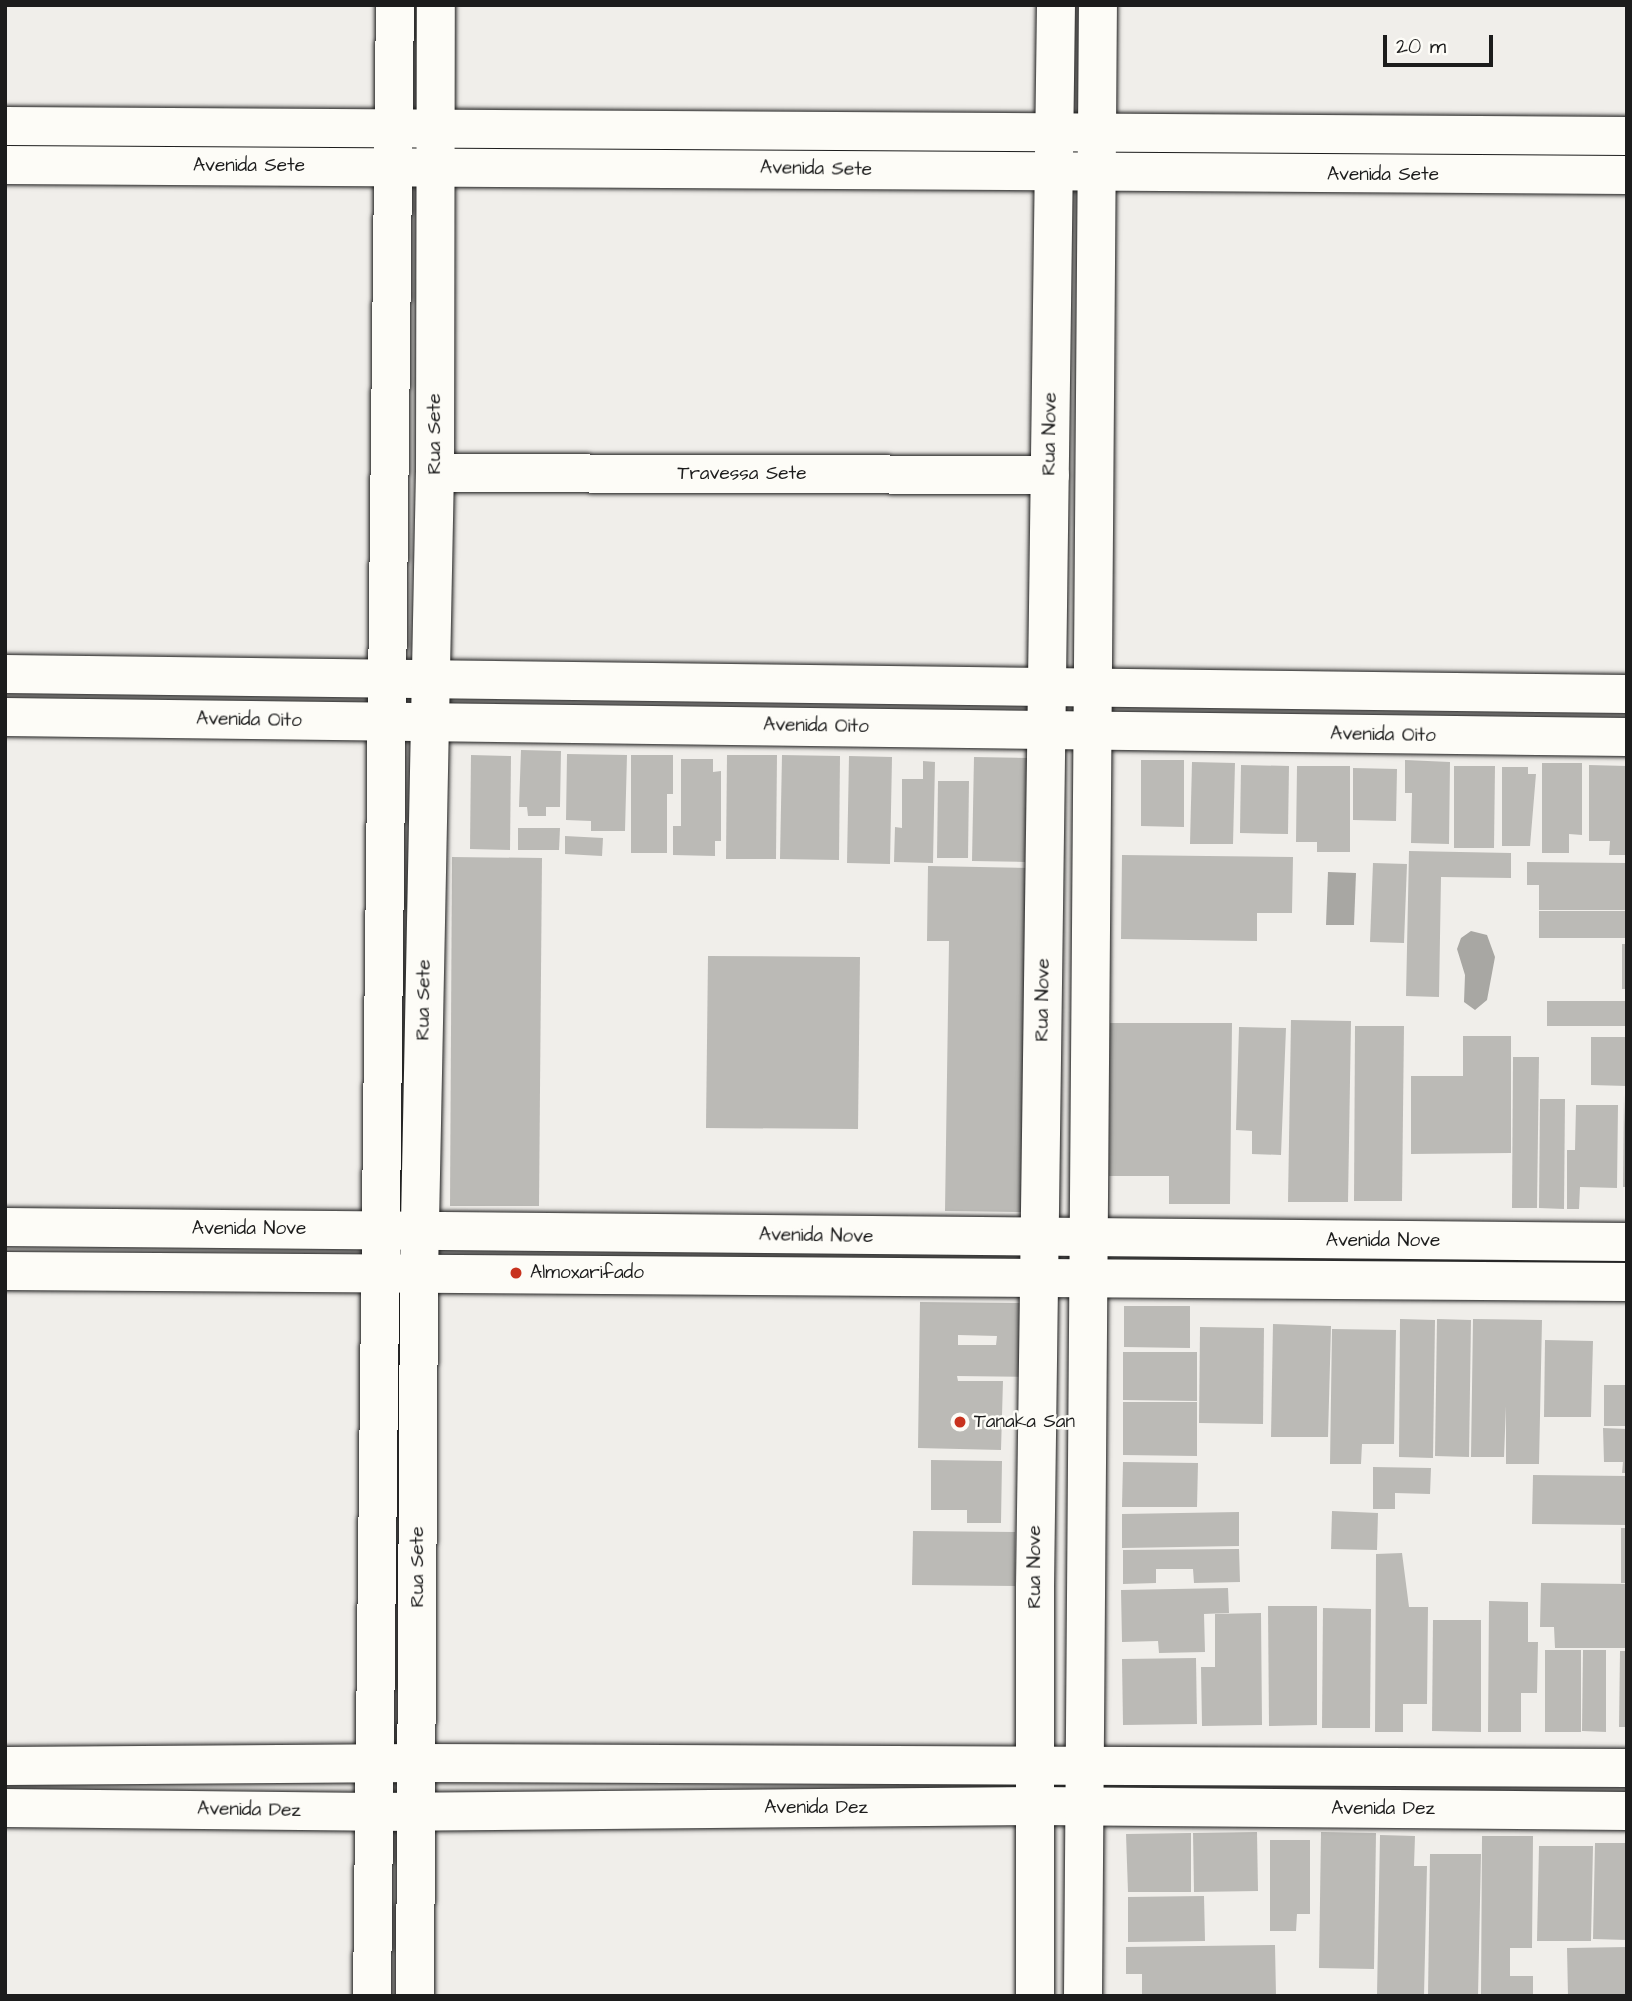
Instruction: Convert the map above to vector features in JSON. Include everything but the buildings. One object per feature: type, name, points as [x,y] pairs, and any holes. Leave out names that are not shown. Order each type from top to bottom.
[{"type":"street","points":[[372,1996],[395,5]]},
{"type":"street","name":"Rua Sete","points":[[415,1996],[419,1273],[435,473],[436,5]]},
{"type":"street","name":"Rua Nove","points":[[1035,1996],[1039,1257],[1056,5]]},
{"type":"street","points":[[1083,1996],[1098,5]]},
{"type":"street","name":"Avenida Sete","points":[[5,126],[393,129],[434,148],[1053,172],[1627,175]]},
{"type":"street","name":"Avenida Sete","points":[[5,165],[392,166],[434,148],[1054,132],[1627,136]]},
{"type":"street","name":"Travessa Sete","points":[[435,473],[1050,475]]},
{"type":"street","points":[[5,674],[1048,689],[1627,694]]},
{"type":"street","name":"Avenida Oito","points":[[5,718],[1627,737]]},
{"type":"street","name":"Avenida Nove","points":[[5,1227],[420,1231],[1039,1257]]},
{"type":"street","name":"Avenida Nove","points":[[5,1271],[380,1274],[1627,1242]]},
{"type":"street","name":"Avenida Nove","points":[[1088,1257],[1627,1282]]},
{"type":"street","points":[[5,1766],[416,1763],[1627,1768]]},
{"type":"street","name":"Avenida Dez","points":[[5,1808],[375,1812],[1035,1806],[1627,1811]]},
{"type":"shaded area","points":[[1328,872],[1356,873],[1354,925],[1326,925]]},
{"type":"shaded area","points":[[1471,931],[1487,935],[1495,957],[1487,1000],[1475,1010],[1464,1002],[1465,975],[1457,949],[1461,938]]},
{"type":"place","name":"Almoxarifado","points":[[516,1273]]},
{"type":"place","name":"Tanaka San","points":[[960,1422]]}]
